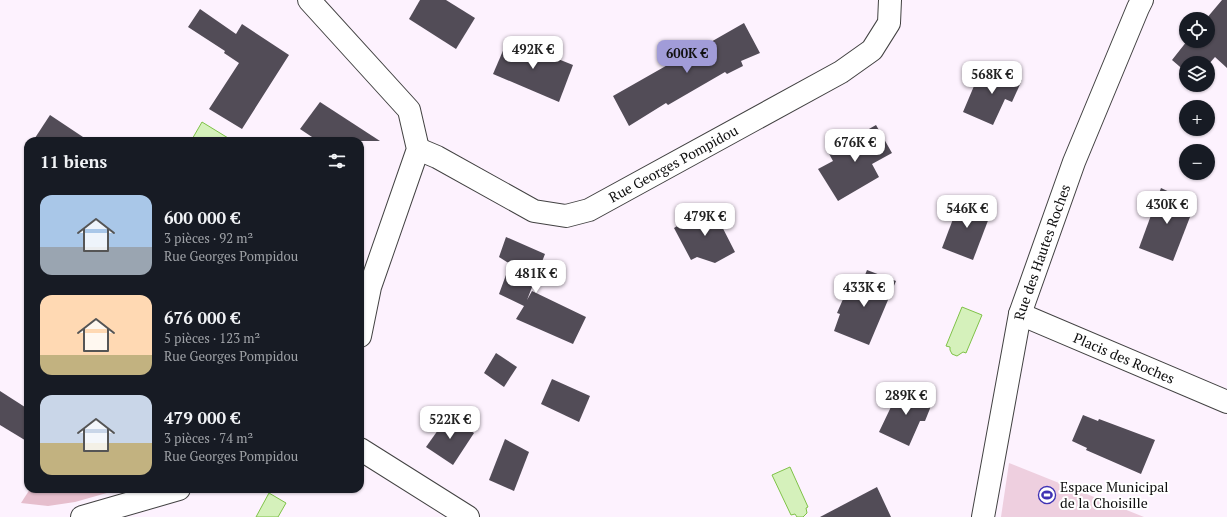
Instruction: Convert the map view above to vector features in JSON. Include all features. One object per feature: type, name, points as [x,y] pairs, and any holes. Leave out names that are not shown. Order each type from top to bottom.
[{"type":"street","points":[[309,0],[409,110],[418,149],[370,287],[364,316]]},
{"type":"street","name":"Rue Georges Pompidou","points":[[418,149],[437,157],[534,211],[566,216],[589,210],[841,72],[872,50],[889,23],[890,0]]},
{"type":"street","name":"Rue des Hautes Roches","points":[[983,517],[1020,314],[1074,162],[1142,0]]},
{"type":"street","name":"Placis des Roches","points":[[1020,314],[1227,402]]},
{"type":"street","points":[[364,452],[468,517]]},
{"type":"street","points":[[82,517],[165,493]]},
{"type":"shaded area","points":[[202,122],[226,137],[193,137]]},
{"type":"shaded area","points":[[962,307],[982,315],[966,353],[963,352],[957,356],[952,354],[950,347],[946,346]]},
{"type":"shaded area","name":"Espace Municipal de la Choisille","points":[[1009,463],[1144,517],[1001,517]]},
{"type":"shaded area","points":[[790,467],[808,507],[806,508],[807,513],[803,517],[797,517],[795,514],[791,515],[772,475]]},
{"type":"shaded area","points":[[27,493],[107,493],[75,502],[48,506],[21,503]]},
{"type":"shaded area","points":[[269,493],[286,503],[278,517],[256,517]]},
{"type":"building","points":[[420,0],[446,0],[475,18],[456,49],[409,19]]},
{"type":"building","points":[[1222,0],[1227,0],[1227,68],[1215,56],[1179,56],[1179,66],[1172,60],[1181,48],[1215,48],[1215,12],[1212,12]]},
{"type":"building","points":[[200,9],[236,34],[242,24],[289,55],[242,129],[209,109],[239,63],[224,53],[225,51],[188,27]]},
{"type":"building","points":[[744,23],[760,53],[741,61],[743,66],[727,74],[725,72],[668,105],[666,103],[629,126],[613,96]]},
{"type":"building","points":[[508,39],[573,65],[559,102],[493,74]]},
{"type":"building","points":[[988,66],[1022,80],[1012,102],[1005,99],[993,125],[963,112],[974,86],[980,87]]},
{"type":"building","points":[[320,102],[380,141],[364,141],[364,137],[312,137],[300,129]]},
{"type":"building","points":[[50,115],[83,137],[36,137]]},
{"type":"building","points":[[876,125],[892,153],[872,164],[879,177],[838,201],[818,169],[833,161],[828,152]]},
{"type":"building","points":[[1161,188],[1195,204],[1173,261],[1139,248]]},
{"type":"building","points":[[961,198],[992,210],[973,260],[942,248]]},
{"type":"building","points":[[711,205],[735,252],[715,263],[697,257],[691,260],[674,228]]},
{"type":"building","points":[[506,237],[545,254],[527,300],[532,291],[586,317],[573,344],[516,319],[524,306],[499,294],[510,264],[499,257]]},
{"type":"building","points":[[867,270],[896,281],[869,345],[834,331],[840,314],[837,313],[847,290],[857,295]]},
{"type":"building","points":[[496,353],[517,367],[504,387],[484,373]]},
{"type":"building","points":[[552,379],[590,396],[579,422],[541,404]]},
{"type":"building","points":[[900,388],[933,401],[925,421],[920,421],[909,446],[879,432]]},
{"type":"building","points":[[0,391],[24,406],[24,440],[0,425]]},
{"type":"building","points":[[1083,415],[1098,421],[1099,419],[1155,440],[1141,474],[1086,450],[1087,448],[1072,441]]},
{"type":"building","points":[[448,416],[474,433],[453,465],[426,447]]},
{"type":"building","points":[[505,439],[529,452],[514,491],[489,480]]},
{"type":"building","points":[[877,487],[891,517],[820,517]]},
{"type":"place","name":"Espace Municipal de la Choisille","points":[[1047,495]]}]
